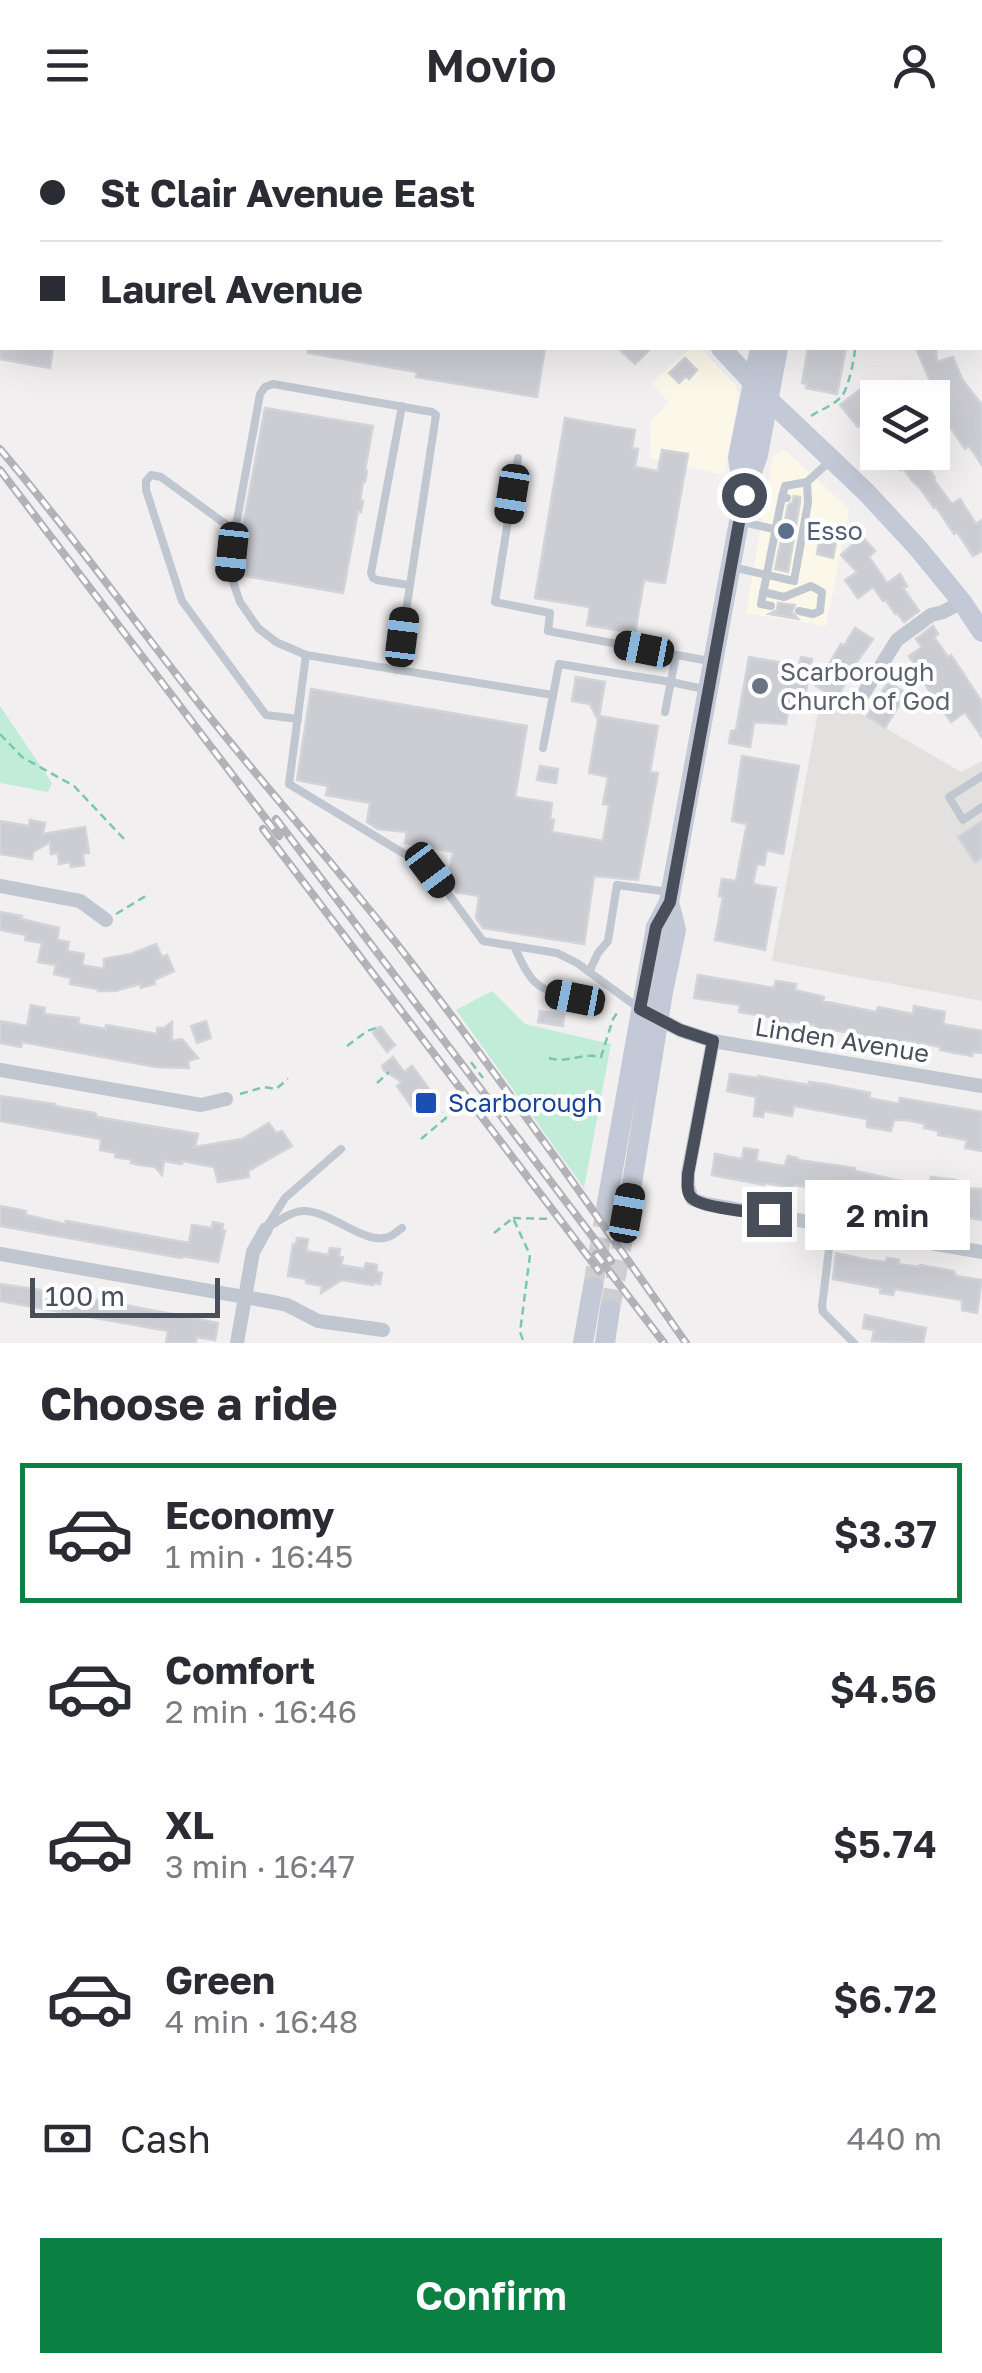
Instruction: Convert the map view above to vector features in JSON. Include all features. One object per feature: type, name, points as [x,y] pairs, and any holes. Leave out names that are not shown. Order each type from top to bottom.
[{"type":"main road","points":[[723,350],[917,546],[982,632]]},
{"type":"main road","points":[[744,495],[738,458],[760,350]]},
{"type":"main road","points":[[605,1214],[656,927],[670,897],[744,495],[758,455],[778,350]]},
{"type":"main road","points":[[623,1239],[640,1013]]},
{"type":"main road","points":[[583,1343],[593,1287]]},
{"type":"main road","points":[[605,1343],[610,1309]]},
{"type":"street","points":[[859,701],[897,640],[931,614],[962,602]]},
{"type":"street","points":[[0,886],[80,901],[106,920]]},
{"type":"street","name":"Linden Avenue","points":[[640,1013],[713,1041],[982,1086]]},
{"type":"street","points":[[713,1041],[688,1174],[692,1199],[982,1252]]},
{"type":"street","points":[[0,1070],[202,1105],[226,1100]]},
{"type":"street","points":[[237,1343],[253,1252],[266,1230]]},
{"type":"street","points":[[0,1254],[245,1297],[286,1306],[318,1321],[383,1330]]},
{"type":"lane","points":[[398,670],[436,414],[273,384],[265,387],[260,394],[234,531],[230,573],[240,602],[258,628],[276,642],[306,654],[398,670],[553,695]]},
{"type":"lane","points":[[402,406],[371,573],[377,580],[409,585]]},
{"type":"lane","points":[[518,458],[494,602],[550,613],[548,630],[714,662]]},
{"type":"lane","points":[[771,606],[761,604],[785,486],[807,482],[832,460]]},
{"type":"lane","points":[[234,531],[161,477],[151,474],[146,481],[182,601],[266,715],[298,719]]},
{"type":"lane","points":[[731,567],[770,569],[794,580],[792,571],[807,482]]},
{"type":"lane","points":[[739,521],[778,530]]},
{"type":"lane","points":[[764,592],[784,596],[811,586],[822,592],[820,611],[799,611]]},
{"type":"lane","points":[[306,654],[289,784],[430,870],[482,941],[557,953],[576,962],[640,1013]]},
{"type":"lane","points":[[664,712],[676,655]]},
{"type":"lane","points":[[543,748],[559,664],[708,690]]},
{"type":"lane","points":[[982,776],[948,798],[963,820],[982,807]]},
{"type":"lane","points":[[588,972],[608,941],[618,885],[670,897]]},
{"type":"lane","points":[[514,946],[526,972],[547,992],[575,998]]},
{"type":"lane","points":[[266,1230],[285,1198],[341,1149]]},
{"type":"lane","points":[[266,1230],[290,1214],[304,1211],[326,1214],[378,1238],[386,1239],[402,1228]]},
{"type":"lane","points":[[832,1224],[822,1306],[854,1343]]},
{"type":"path","points":[[798,428],[845,392],[856,350]]},
{"type":"path","points":[[0,734],[22,758],[74,786],[125,840]]},
{"type":"path","points":[[106,920],[149,894]]},
{"type":"path","points":[[549,1058],[564,1061],[601,1057],[610,1029],[640,1013]]},
{"type":"path","points":[[348,1046],[376,1028]]},
{"type":"path","points":[[471,1062],[483,1078]]},
{"type":"path","points":[[377,1083],[389,1072]]},
{"type":"path","points":[[226,1100],[256,1088],[276,1089],[288,1079]]},
{"type":"path","points":[[435,1102],[439,1107]]},
{"type":"path","points":[[421,1138],[446,1118],[443,1112]]},
{"type":"path","points":[[494,1232],[513,1218],[552,1219]]},
{"type":"path","points":[[513,1218],[530,1255],[520,1332],[524,1343]]},
{"type":"shaded area","points":[[688,350],[702,350],[735,384],[739,394],[724,475],[651,458],[650,421],[669,403],[652,383]]},
{"type":"shaded area","points":[[785,450],[849,509],[826,626],[746,613],[773,455]]},
{"type":"shaded area","points":[[822,691],[961,772],[982,761],[982,1001],[772,961]]},
{"type":"green space","points":[[0,706],[52,783],[48,792],[0,783]]},
{"type":"green space","points":[[492,991],[525,1024],[611,1044],[584,1188],[456,1010]]},
{"type":"building","points":[[0,350],[53,350],[50,368],[0,359]]},
{"type":"building","points":[[545,350],[537,397],[416,377],[417,372],[308,353]]},
{"type":"building","points":[[620,350],[649,350],[635,364]]},
{"type":"building","points":[[808,350],[846,350],[837,394],[806,388],[807,384],[802,383]]},
{"type":"building","points":[[917,350],[936,350],[937,362],[953,357],[962,379],[982,405],[982,465],[969,446],[965,449],[950,427],[950,380],[930,380]]},
{"type":"building","points":[[685,358],[697,370],[679,383],[669,373]]},
{"type":"building","points":[[860,389],[858,427],[840,405]]},
{"type":"building","points":[[265,408],[373,426],[360,500],[363,501],[343,593],[239,575],[242,532]]},
{"type":"building","points":[[565,418],[635,430],[635,467],[658,471],[662,450],[688,454],[665,583],[644,580],[635,633],[587,625],[590,607],[535,598]]},
{"type":"building","points":[[904,470],[930,470],[952,504],[960,499],[976,524],[982,520],[982,551],[973,556]]},
{"type":"building","points":[[794,496],[800,497],[800,502],[788,572],[775,569],[788,505]]},
{"type":"building","points":[[822,524],[839,527],[833,558],[817,554]]},
{"type":"building","points":[[862,536],[875,551],[869,557],[887,583],[900,574],[907,586],[903,588],[919,611],[904,622],[873,587],[858,598],[845,580],[857,572],[841,555]]},
{"type":"building","points":[[778,603],[795,605],[792,612],[798,619],[769,614],[777,610]]},
{"type":"building","points":[[933,626],[938,634],[934,637],[982,702],[982,737],[965,712],[951,722],[909,656],[922,647],[916,639]]},
{"type":"building","points":[[855,628],[873,639],[837,698],[816,686]]},
{"type":"building","name":"Scarborough Church of God","points":[[749,657],[799,666],[801,657],[812,659],[804,701],[790,699],[786,724],[754,722],[750,747],[729,743],[731,731],[736,730]]},
{"type":"building","points":[[576,677],[605,682],[599,716],[658,726],[650,772],[658,773],[638,880],[594,876],[584,944],[483,928],[476,918],[479,896],[456,892],[448,881],[453,852],[405,843],[407,832],[378,829],[367,822],[370,803],[326,795],[328,786],[297,780],[311,689],[527,726],[515,797],[552,803],[552,832],[603,841],[609,805],[603,804],[608,777],[589,773],[598,720],[590,704],[572,701]]},
{"type":"building","points":[[888,682],[906,693],[885,728],[867,716]]},
{"type":"building","points":[[742,756],[799,766],[783,854],[767,850],[764,865],[757,864],[753,884],[776,888],[765,950],[715,940],[723,897],[719,896],[722,879],[736,881],[747,824],[732,821]]},
{"type":"building","points":[[540,766],[558,769],[556,783],[537,780]]},
{"type":"building","points":[[30,820],[45,823],[43,834],[85,827],[89,853],[83,853],[84,865],[59,864],[58,853],[51,854],[50,842],[33,852],[32,859],[0,854],[0,821],[29,826]]},
{"type":"building","points":[[982,821],[982,858],[975,862],[958,837]]},
{"type":"building","points":[[0,912],[59,928],[57,940],[69,942],[67,951],[84,954],[82,965],[104,969],[104,959],[156,944],[162,957],[167,955],[174,971],[141,988],[140,984],[98,991],[70,984],[71,978],[54,974],[56,965],[38,962],[42,943],[0,930]]},
{"type":"building","points":[[698,975],[774,988],[776,981],[796,984],[795,990],[824,997],[823,1001],[876,1012],[878,1007],[913,1014],[914,1006],[945,1012],[943,1024],[982,1031],[982,1053],[973,1052],[972,1056],[903,1040],[814,1030],[815,1025],[790,1021],[789,1026],[774,1024],[774,1018],[739,1012],[740,1005],[694,998]]},
{"type":"building","points":[[31,1005],[45,1008],[44,1014],[79,1018],[78,1024],[106,1029],[106,1025],[157,1034],[157,1028],[172,1022],[172,1041],[182,1039],[198,1058],[188,1061],[189,1068],[156,1067],[22,1042],[21,1047],[0,1043],[0,1021],[27,1026]]},
{"type":"building","points":[[540,1011],[564,1015],[563,1026],[538,1022]]},
{"type":"building","points":[[206,1021],[211,1038],[197,1043],[191,1026]]},
{"type":"building","points":[[381,1027],[395,1045],[387,1052],[373,1033]]},
{"type":"building","points":[[393,1057],[404,1072],[412,1066],[438,1101],[418,1116],[397,1086],[402,1082],[384,1071],[382,1066]]},
{"type":"building","points":[[730,1074],[825,1084],[870,1093],[869,1098],[899,1104],[900,1098],[982,1112],[982,1151],[965,1148],[967,1140],[938,1135],[939,1131],[924,1128],[925,1124],[906,1120],[894,1120],[891,1131],[867,1127],[867,1119],[794,1106],[792,1116],[764,1111],[763,1117],[754,1116],[756,1097],[727,1091]]},
{"type":"building","points":[[0,1096],[198,1134],[195,1147],[242,1139],[269,1123],[276,1133],[282,1131],[292,1146],[248,1171],[249,1177],[218,1182],[214,1167],[182,1161],[164,1161],[162,1175],[155,1167],[131,1163],[132,1160],[115,1157],[116,1153],[100,1150],[101,1139],[0,1121]]},
{"type":"building","points":[[744,1148],[758,1150],[756,1161],[784,1166],[788,1156],[929,1187],[931,1177],[956,1180],[955,1188],[982,1189],[982,1220],[862,1200],[862,1204],[795,1185],[764,1185],[712,1175],[715,1154],[742,1159]]},
{"type":"building","points":[[0,1206],[65,1224],[66,1221],[189,1243],[192,1225],[212,1228],[213,1222],[223,1224],[225,1231],[218,1262],[182,1258],[0,1226]]},
{"type":"building","points":[[297,1238],[308,1239],[306,1251],[328,1255],[330,1248],[340,1249],[341,1265],[364,1269],[366,1263],[377,1265],[376,1272],[382,1273],[380,1284],[342,1280],[321,1293],[322,1286],[288,1276]]},
{"type":"building","points":[[836,1253],[886,1262],[887,1258],[899,1260],[898,1264],[954,1271],[956,1276],[982,1280],[977,1313],[962,1310],[962,1300],[895,1289],[893,1295],[880,1293],[881,1288],[833,1279]]},
{"type":"building","points":[[0,1284],[218,1323],[215,1340],[196,1337],[196,1343],[166,1343],[168,1331],[0,1301]]},
{"type":"building","points":[[865,1315],[926,1328],[923,1343],[872,1341],[874,1330],[863,1328]]},
{"type":"tunnel","points":[[593,1287],[605,1214]]},
{"type":"tunnel","points":[[610,1309],[623,1239]]},
{"type":"railway","points":[[0,449],[205,711],[407,957],[686,1343]]},
{"type":"railway","points":[[0,470],[279,836]]},
{"type":"railway","points":[[276,819],[611,1261]]},
{"type":"railway","points":[[263,829],[599,1271]]},
{"type":"railway","points":[[596,1254],[664,1343]]},
{"type":"place","name":"Esso","points":[[786,531]]},
{"type":"place","name":"Scarborough Church of God","points":[[760,686]]},
{"type":"place","name":"Scarborough","points":[[426,1103]]},
{"type":"route","points":[[744,495],[670,902],[656,927],[640,1009],[680,1030],[713,1041],[688,1174],[689,1196],[706,1204],[769,1214]]}]
